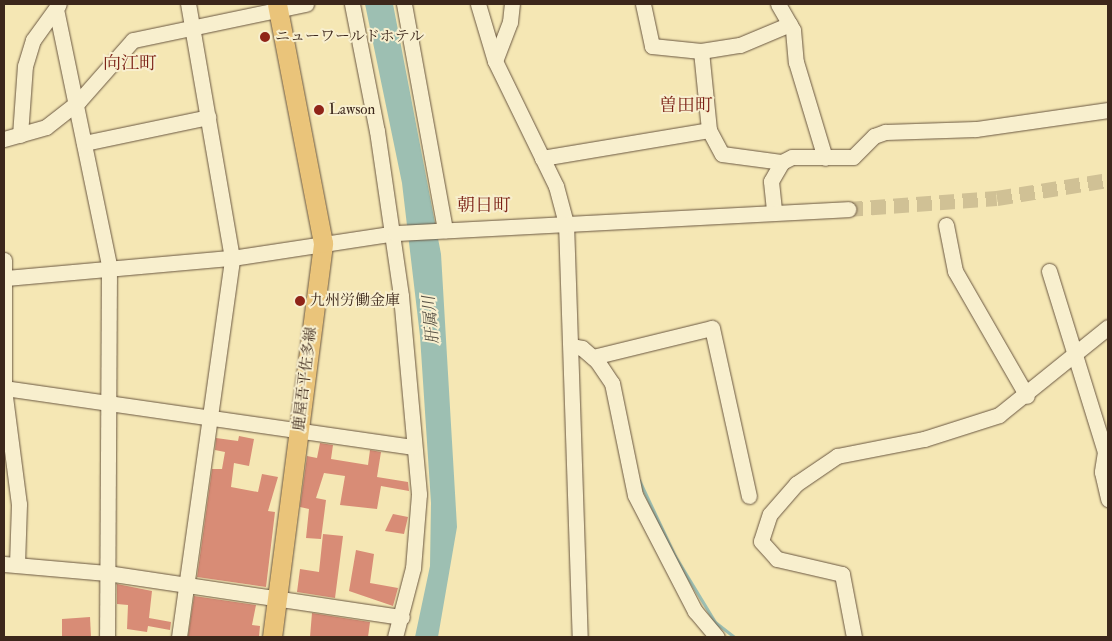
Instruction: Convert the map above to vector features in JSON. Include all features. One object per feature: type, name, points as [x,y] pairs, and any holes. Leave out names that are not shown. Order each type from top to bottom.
[{"type":"main road","name":"鹿屋吾平佐多線","points":[[272,637],[322,243],[278,7]]},
{"type":"street","points":[[179,637],[207,417],[232,258],[188,4]]},
{"type":"street","points":[[4,139],[46,127],[76,104],[134,40],[278,7],[306,4]]},
{"type":"street","points":[[352,4],[378,131],[393,234],[401,296],[412,447],[419,494],[417,524],[402,617],[395,637]]},
{"type":"street","points":[[404,4],[442,230]]},
{"type":"street","points":[[478,4],[495,61],[542,158],[566,223],[572,346],[580,637]]},
{"type":"street","points":[[495,61],[510,22],[512,4]]},
{"type":"street","points":[[643,4],[652,46],[701,51],[740,45],[790,24]]},
{"type":"street","points":[[778,4],[790,24],[825,158]]},
{"type":"street","points":[[58,6],[109,266],[107,637]]},
{"type":"street","points":[[20,135],[25,66],[33,40],[58,6]]},
{"type":"street","points":[[701,51],[709,130],[722,154],[782,162]]},
{"type":"street","points":[[774,210],[771,181],[782,162],[792,157],[853,157],[874,136],[885,132],[976,129],[1108,110]]},
{"type":"street","points":[[84,143],[208,117]]},
{"type":"street","points":[[542,158],[709,130]]},
{"type":"street","points":[[6,278],[109,266],[232,258],[322,243],[393,234],[774,210],[848,209]]},
{"type":"street","points":[[946,225],[955,271],[1027,396]]},
{"type":"street","points":[[4,260],[6,278],[4,383]]},
{"type":"street","points":[[1049,271],[1105,452],[1102,472],[1108,499]]},
{"type":"street","points":[[854,637],[842,574],[777,559],[761,541],[770,514],[796,484],[837,456],[924,439],[999,415],[1027,396],[1108,327]]},
{"type":"street","points":[[593,357],[712,328],[749,496]]},
{"type":"street","points":[[572,346],[593,357],[618,400],[623,448],[636,495],[680,586],[717,637]]},
{"type":"street","points":[[402,617],[107,573],[11,564],[19,504],[4,388],[207,417],[298,433],[412,447]]},
{"type":"water","name":"肝属川","points":[[365,4],[393,4],[441,254],[457,527],[438,637],[415,637],[430,566],[431,503],[420,336],[402,183]]},
{"type":"building","points":[[239,436],[254,439],[249,466],[234,463],[231,487],[258,492],[262,474],[278,477],[268,511],[275,512],[266,587],[197,577],[212,469],[222,469],[225,452],[215,450],[216,438],[238,441]]},
{"type":"building","points":[[320,443],[333,445],[331,459],[368,465],[370,450],[381,452],[377,477],[408,482],[409,491],[381,486],[377,509],[340,505],[345,476],[324,473],[316,498],[326,500],[321,539],[306,538],[309,509],[300,507],[307,456],[317,458]]},
{"type":"building","points":[[393,514],[408,517],[404,534],[385,531]]},
{"type":"building","points":[[323,534],[343,536],[335,598],[297,592],[300,569],[319,572]]},
{"type":"building","points":[[356,550],[374,554],[370,583],[398,588],[393,606],[349,591]]},
{"type":"building","points":[[117,584],[152,591],[149,618],[171,622],[170,630],[148,626],[147,632],[127,629],[128,605],[117,604]]},
{"type":"building","points":[[194,596],[256,605],[252,625],[260,626],[259,637],[188,637]]},
{"type":"building","points":[[312,613],[370,622],[368,637],[310,637]]},
{"type":"building","points":[[90,617],[91,637],[62,637],[62,619]]},
{"type":"waterway","points":[[639,480],[675,556],[715,622],[734,637]]},
{"type":"tunnel","points":[[848,209],[997,198],[1108,180]]},
{"type":"place","name":"ニューワールドホテル","points":[[265,37]]},
{"type":"place","name":"Lawson","points":[[319,110]]},
{"type":"place","name":"九州労働金庫","points":[[300,301]]},
{"type":"district","name":"向江町","points":[[130,64]]},
{"type":"district","name":"曽田町","points":[[686,106]]},
{"type":"district","name":"朝日町","points":[[484,206]]}]
